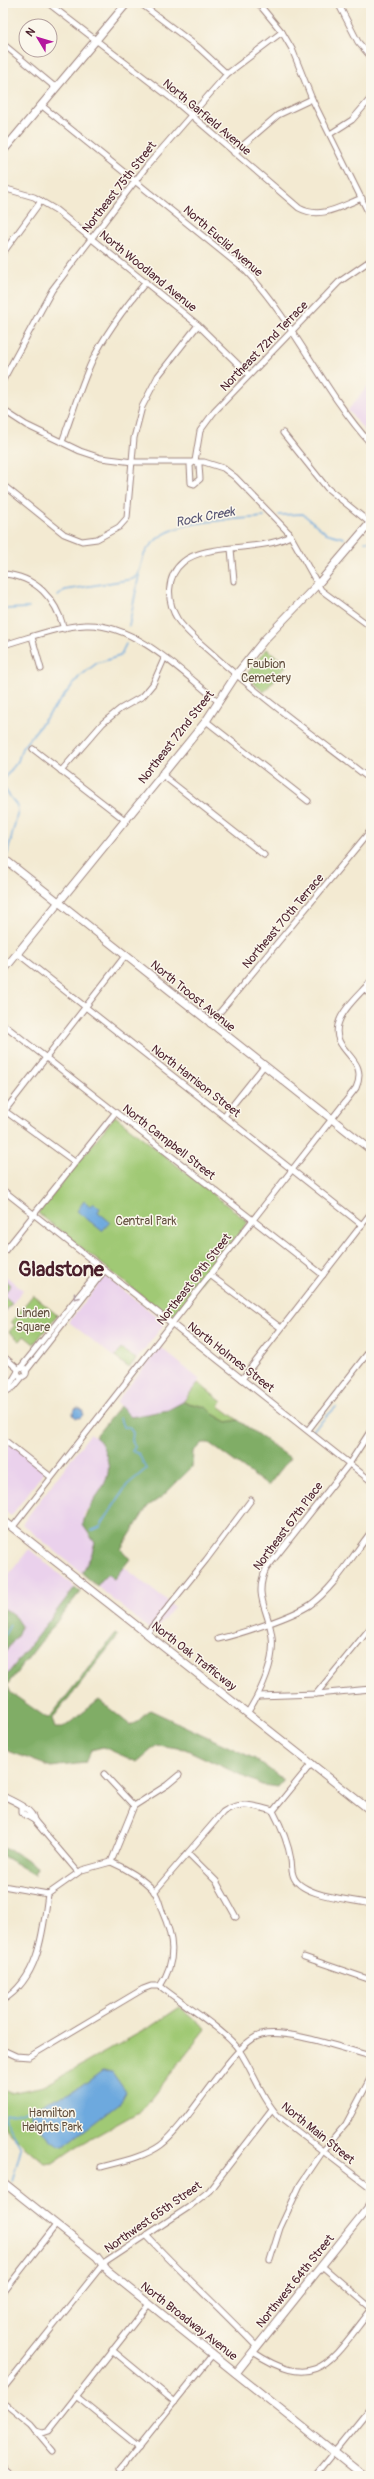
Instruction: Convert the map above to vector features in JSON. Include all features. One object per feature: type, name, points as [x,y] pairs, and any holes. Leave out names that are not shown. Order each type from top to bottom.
[{"type":"highway","points":[[3,2470],[10,2476]]},
{"type":"street","name":"North Garfield Avenue","points":[[48,3],[190,114],[234,153],[305,211],[324,213],[362,198]]},
{"type":"street","points":[[3,151],[127,3]]},
{"type":"street","points":[[140,3],[199,48],[227,74]]},
{"type":"street","points":[[258,3],[282,32],[292,49],[312,99],[371,218]]},
{"type":"street","points":[[338,3],[355,36],[371,57]]},
{"type":"street","name":"Northeast 75th Street","points":[[3,380],[46,299],[135,181],[190,114],[227,74],[282,32]]},
{"type":"street","points":[[3,44],[56,88]]},
{"type":"street","points":[[330,134],[352,120],[371,98]]},
{"type":"street","points":[[234,153],[278,115],[312,99]]},
{"type":"street","name":"North Euclid Avenue","points":[[41,105],[246,271],[268,294],[293,331],[329,390],[371,444]]},
{"type":"street","name":"North Woodland Avenue","points":[[3,188],[41,201],[92,238],[198,325],[248,374]]},
{"type":"street","points":[[3,254],[41,201]]},
{"type":"street","name":"Northeast 72nd Terrace","points":[[195,461],[198,438],[204,424],[248,374],[293,331],[340,282],[371,260]]},
{"type":"street","points":[[62,442],[87,374],[99,347],[120,315],[146,282]]},
{"type":"street","points":[[3,485],[64,534],[76,540],[88,540],[103,536],[121,525],[127,518],[136,429],[146,397],[166,365],[198,325]]},
{"type":"street","points":[[3,410],[26,425],[96,456],[133,462],[195,461],[215,464],[230,473],[289,533],[318,584],[327,594],[371,627]]},
{"type":"street","points":[[283,433],[327,488],[371,523]]},
{"type":"street","name":"Northeast 72nd Street","points":[[3,971],[206,721],[236,675],[265,639],[318,584],[371,523]]},
{"type":"street","points":[[289,533],[288,537],[269,545],[198,553],[183,562],[173,576],[170,596],[175,614],[184,627],[236,675],[371,780]]},
{"type":"street","points":[[231,549],[234,581]]},
{"type":"street","points":[[3,574],[23,578],[44,592],[58,609],[64,629]]},
{"type":"street","points":[[3,645],[64,629],[94,625],[123,631],[142,641],[219,702]]},
{"type":"street","points":[[32,637],[41,669]]},
{"type":"street","points":[[61,771],[103,723],[120,709],[143,696],[153,684],[164,659]]},
{"type":"street","points":[[206,721],[308,801]]},
{"type":"street","points":[[33,749],[125,820]]},
{"type":"street","points":[[162,774],[264,855]]},
{"type":"street","name":"Northeast 70th Terrace","points":[[210,1024],[371,830]]},
{"type":"street","name":"North Troost Avenue","points":[[3,858],[264,1067],[371,1150]]},
{"type":"street","name":"North Harrison Street","points":[[17,953],[362,1225]]},
{"type":"street","points":[[75,1162],[4,1112],[125,956]]},
{"type":"street","points":[[371,981],[364,989],[371,995]]},
{"type":"street","name":"Northeast 69th Street","points":[[12,1528],[356,1088],[361,1072],[338,1038],[338,1024],[342,1016],[364,989]]},
{"type":"street","name":"North Campbell Street","points":[[3,1024],[47,1057],[115,1113],[252,1221],[323,1275]]},
{"type":"street","points":[[224,1116],[264,1067]]},
{"type":"street","points":[[3,1253],[115,1113]]},
{"type":"street","name":"North Holmes Street","points":[[3,1190],[371,1481]]},
{"type":"street","points":[[242,1379],[371,1213]]},
{"type":"street","points":[[5,1394],[10,1382],[19,1370],[103,1269]]},
{"type":"street","points":[[5,1394],[14,1387],[25,1374],[103,1269]]},
{"type":"street","points":[[210,1274],[281,1328]]},
{"type":"street","points":[[308,1430],[371,1349]]},
{"type":"street","points":[[3,1356],[25,1374]]},
{"type":"street","points":[[19,1370],[25,1374]]},
{"type":"street","name":"Northeast 67th Place","points":[[248,1712],[258,1696],[272,1651],[272,1638],[260,1588],[266,1569],[349,1464],[371,1430]]},
{"type":"street","points":[[3,1439],[51,1477]]},
{"type":"street","points":[[147,1633],[206,1560],[251,1500]]},
{"type":"street","name":"North Oak Trafficway","points":[[3,1520],[248,1712],[371,1811]]},
{"type":"street","points":[[218,1639],[302,1609],[320,1596],[371,1532]]},
{"type":"street","points":[[316,1694],[371,1628]]},
{"type":"street","points":[[258,1696],[371,1690]]},
{"type":"street","points":[[273,1811],[312,1763]]},
{"type":"street","points":[[104,1774],[134,1806]]},
{"type":"street","points":[[111,1862],[134,1806],[167,1785],[179,1775]]},
{"type":"street","points":[[3,1796],[22,1808],[25,1808],[34,1816],[34,1820],[78,1872]]},
{"type":"street","points":[[154,1892],[228,1808],[247,1804],[273,1811]]},
{"type":"street","points":[[273,1811],[285,1837],[292,1864],[292,1873],[298,1884],[322,1895],[371,1904]]},
{"type":"street","points":[[188,1853],[216,1881],[236,1917]]},
{"type":"street","points":[[3,1886],[48,1894],[78,1872],[111,1862],[126,1869],[154,1892],[168,1924],[174,1948],[170,1966],[160,1986],[151,1986],[143,1989],[29,2057],[16,2056],[3,2050]]},
{"type":"street","points":[[3,2000],[20,1987],[29,1973],[43,1934],[48,1894]]},
{"type":"street","points":[[304,1957],[371,1980]]},
{"type":"street","name":"North Main Street","points":[[160,1986],[224,2035],[239,2050],[272,2109],[280,2118],[371,2188]]},
{"type":"street","points":[[101,2167],[143,2154],[160,2146],[175,2132],[239,2050],[260,2035],[286,2035],[371,2056]]},
{"type":"street","points":[[270,2260],[280,2228],[293,2198],[323,2151],[346,2124],[371,2077]]},
{"type":"street","name":"Northwest 65th Street","points":[[3,2389],[103,2264],[194,2203],[218,2182],[272,2109]]},
{"type":"street","name":"North Broadway Avenue","points":[[3,2182],[149,2304],[364,2476]]},
{"type":"street","name":"Northwest 64th Street","points":[[236,2373],[371,2204]]},
{"type":"street","points":[[3,2294],[56,2225]]},
{"type":"street","points":[[146,2235],[255,2349],[280,2368],[300,2371],[315,2371],[330,2362],[371,2309],[322,2266]]},
{"type":"street","points":[[36,2431],[43,2433],[48,2430],[149,2304]]},
{"type":"street","points":[[112,2350],[175,2402]]},
{"type":"street","points":[[120,2470],[140,2447],[213,2354]]},
{"type":"street","points":[[76,2396],[140,2447]]},
{"type":"street","points":[[3,2402],[36,2431],[53,2451]]},
{"type":"street","points":[[315,2476],[371,2407]]},
{"type":"shaded area","points":[[371,382],[371,439],[348,410]]},
{"type":"shaded area","points":[[3,1274],[23,1290],[3,1316]]},
{"type":"shaded area","points":[[105,1276],[165,1323],[129,1369],[69,1322]]},
{"type":"shaded area","points":[[160,1347],[200,1380],[181,1404],[168,1410],[131,1417],[116,1402]]},
{"type":"shaded area","points":[[3,1364],[11,1371],[3,1381]]},
{"type":"shaded area","points":[[3,1434],[46,1469],[11,1516],[3,1510]]},
{"type":"shaded area","points":[[90,1434],[102,1442],[109,1463],[108,1479],[84,1514],[83,1525],[95,1543],[91,1556],[82,1573],[22,1524]]},
{"type":"shaded area","points":[[29,1549],[75,1587],[3,1680],[3,1655],[17,1636],[15,1617],[3,1608],[3,1582]]},
{"type":"shaded area","points":[[124,1567],[174,1607],[154,1633],[97,1586],[107,1573],[114,1579]]},
{"type":"green space","name":"Faubion Cemetery","points":[[267,649],[287,665],[264,692],[245,676]]},
{"type":"green space","name":"Central Park","points":[[115,1116],[248,1222],[171,1319],[38,1213]]},
{"type":"green space","points":[[3,1279],[11,1285],[3,1294]]},
{"type":"green space","points":[[3,1295],[12,1303],[3,1314]]},
{"type":"green space","name":"Linden Square","points":[[33,1295],[57,1315],[34,1344],[24,1336],[20,1341],[9,1332],[15,1325],[11,1322]]},
{"type":"green space","points":[[121,1349],[136,1359],[129,1368],[115,1357]]},
{"type":"green space","points":[[198,1383],[222,1402],[219,1406],[238,1420],[227,1422],[213,1414],[206,1407],[183,1402]]},
{"type":"green space","points":[[183,1402],[206,1407],[213,1414],[227,1422],[238,1420],[290,1458],[268,1486],[209,1443],[202,1443],[193,1452],[192,1467],[162,1497],[148,1506],[121,1549],[130,1559],[114,1579],[107,1574],[97,1586],[82,1573],[91,1556],[95,1543],[83,1525],[90,1507],[105,1483],[108,1475],[106,1455],[101,1443],[95,1437],[120,1406],[131,1417],[168,1410]]},
{"type":"green space","points":[[75,1587],[80,1592],[7,1685],[11,1693],[47,1718],[50,1717],[115,1634],[118,1636],[52,1719],[55,1728],[63,1728],[99,1700],[130,1725],[137,1722],[150,1710],[255,1759],[284,1780],[278,1787],[262,1785],[185,1749],[157,1745],[137,1762],[103,1747],[91,1750],[85,1763],[51,1767],[3,1749],[3,1680]]},
{"type":"green space","points":[[3,1608],[15,1617],[21,1626],[17,1636],[3,1655]]},
{"type":"green space","points":[[3,1848],[15,1852],[37,1867],[35,1875],[3,1856]]},
{"type":"green space","name":"Hamilton Heights Park","points":[[180,2007],[206,2029],[142,2110],[76,2147],[53,2163],[45,2164],[3,2127],[3,2090],[10,2093],[44,2086],[150,2027]]},
{"type":"water","points":[[84,1201],[90,1206],[93,1203],[100,1208],[98,1212],[110,1222],[102,1231],[77,1211]]},
{"type":"water","points":[[76,1408],[80,1408],[82,1409],[82,1417],[76,1418],[73,1415],[73,1411]]},
{"type":"water","points":[[102,2071],[112,2072],[126,2092],[120,2103],[64,2146],[54,2142],[38,2126],[31,2109],[79,2088]]},
{"type":"waterway","name":"Rock Creek","points":[[279,515],[303,514],[326,533],[344,538]]},
{"type":"waterway","name":"Rock Creek","points":[[58,596],[65,590],[133,579],[139,571],[145,553],[155,541],[177,528],[207,522],[264,517]]},
{"type":"waterway","name":"Rock Creek","points":[[365,541],[371,542]]},
{"type":"waterway","points":[[129,626],[139,575]]},
{"type":"waterway","name":"Rock Creek","points":[[3,609],[29,608]]},
{"type":"waterway","points":[[3,780],[18,761],[22,748],[79,677],[97,663],[120,656],[126,644]]},
{"type":"waterway","points":[[3,787],[17,806],[18,811],[7,855]]},
{"type":"waterway","points":[[313,1430],[336,1407]]},
{"type":"waterway","points":[[91,1531],[100,1527],[127,1485],[146,1469],[139,1454],[132,1451],[135,1447],[132,1440],[133,1433],[129,1427],[123,1427],[120,1418]]},
{"type":"waterway","points":[[3,1638],[10,1625]]},
{"type":"waterway","points":[[12,2182],[21,2148],[5,2120],[6,2114],[20,2113],[31,2109]]},
{"type":"district","name":"Gladstone","points":[[61,1269]]}]
